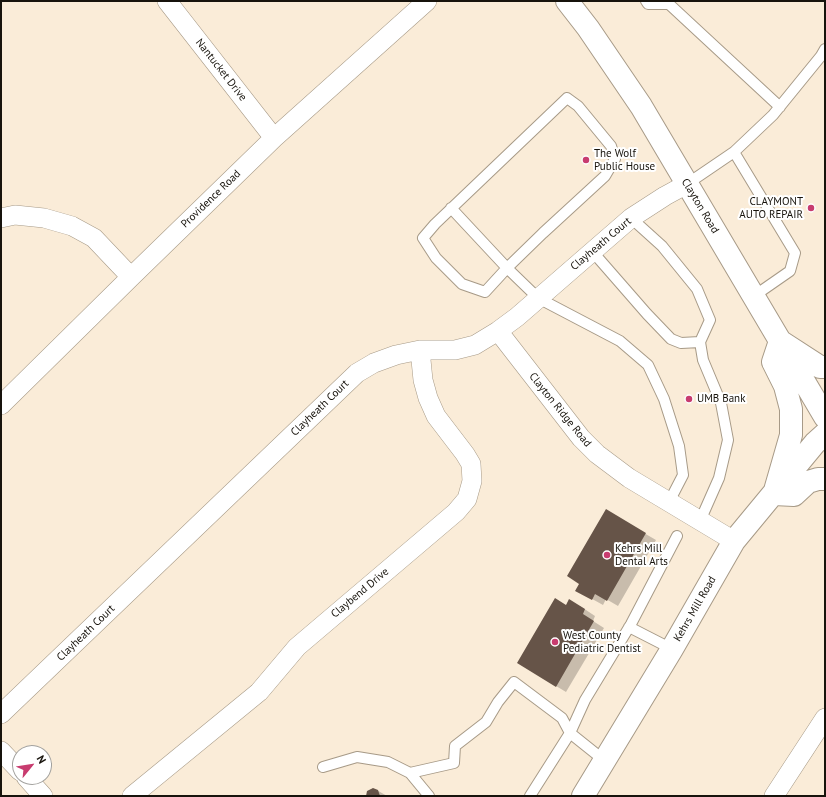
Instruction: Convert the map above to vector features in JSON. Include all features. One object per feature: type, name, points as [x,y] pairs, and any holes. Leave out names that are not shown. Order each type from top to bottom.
[{"type":"main road","name":"Clayton Road","points":[[567,1],[588,28],[642,106],[825,417]]},
{"type":"main road","points":[[825,367],[820,367],[780,341],[773,362],[785,386],[791,409],[791,435],[774,494],[794,495],[808,482],[818,479],[825,479]]},
{"type":"main road","name":"Kehrs Mill Road","points":[[583,796],[672,649],[734,541],[815,443],[825,434]]},
{"type":"street","name":"Nantucket Drive","points":[[167,1],[274,138]]},
{"type":"street","name":"Providence Road","points":[[1,405],[131,276],[274,138],[428,1]]},
{"type":"street","name":"Clayheath Court","points":[[1,714],[357,373],[374,363],[396,355],[420,350],[455,350],[475,345],[517,317],[631,218],[687,184]]},
{"type":"street","points":[[1,218],[15,215],[44,218],[72,226],[94,238],[131,276]]},
{"type":"street","name":"Clayton Ridge Road","points":[[498,331],[581,438],[597,454],[629,478],[734,541]]},
{"type":"street","name":"Claybend Drive","points":[[132,796],[259,692],[296,647],[456,512],[466,499],[472,481],[471,464],[466,454],[436,416],[428,398],[423,380],[420,350]]},
{"type":"street","points":[[774,796],[825,718]]},
{"type":"street","points":[[1,751],[12,763]]},
{"type":"street","points":[[33,785],[43,796]]},
{"type":"lane","points":[[646,1],[648,4],[670,3],[780,107]]},
{"type":"lane","points":[[687,184],[734,152],[773,115],[825,49]]},
{"type":"lane","points":[[567,98],[578,106],[611,146],[615,158],[605,176],[507,268],[485,292],[462,284],[436,258],[423,238],[451,208],[567,98]]},
{"type":"lane","points":[[734,152],[795,253],[790,271],[754,296]]},
{"type":"lane","points":[[451,208],[507,268],[538,298],[620,341],[648,365],[664,399],[680,446],[683,475],[669,502]]},
{"type":"lane","points":[[631,218],[662,246],[697,288],[710,320],[700,342],[703,360],[721,403],[728,440],[719,478],[700,521]]},
{"type":"lane","points":[[592,252],[671,339],[681,343],[700,342]]},
{"type":"lane","points":[[530,796],[570,733],[585,700],[629,627],[677,536]]},
{"type":"lane","points":[[629,627],[672,649]]},
{"type":"lane","points":[[410,773],[454,763],[456,746],[486,722],[498,702],[514,682],[562,718],[570,733],[605,761]]},
{"type":"lane","points":[[323,768],[357,756],[388,762],[410,773],[429,796]]},
{"type":"building","name":"Kehrs Mill Dental Arts","points":[[606,509],[646,533],[607,601],[595,594],[592,600],[575,591],[579,584],[567,576]]},
{"type":"building","name":"West County Pediatric Dentist","points":[[555,598],[566,605],[569,599],[585,609],[583,614],[594,621],[556,687],[517,663]]},
{"type":"building","points":[[373,788],[378,790],[380,796],[366,796],[367,791]]},
{"type":"place","name":"The Wolf Public House","points":[[586,160]]},
{"type":"place","name":"CLAYMONT AUTO REPAIR","points":[[811,208]]},
{"type":"place","name":"UMB Bank","points":[[689,399]]},
{"type":"place","name":"Kehrs Mill Dental Arts","points":[[607,555]]},
{"type":"place","name":"West County Pediatric Dentist","points":[[555,642]]}]
